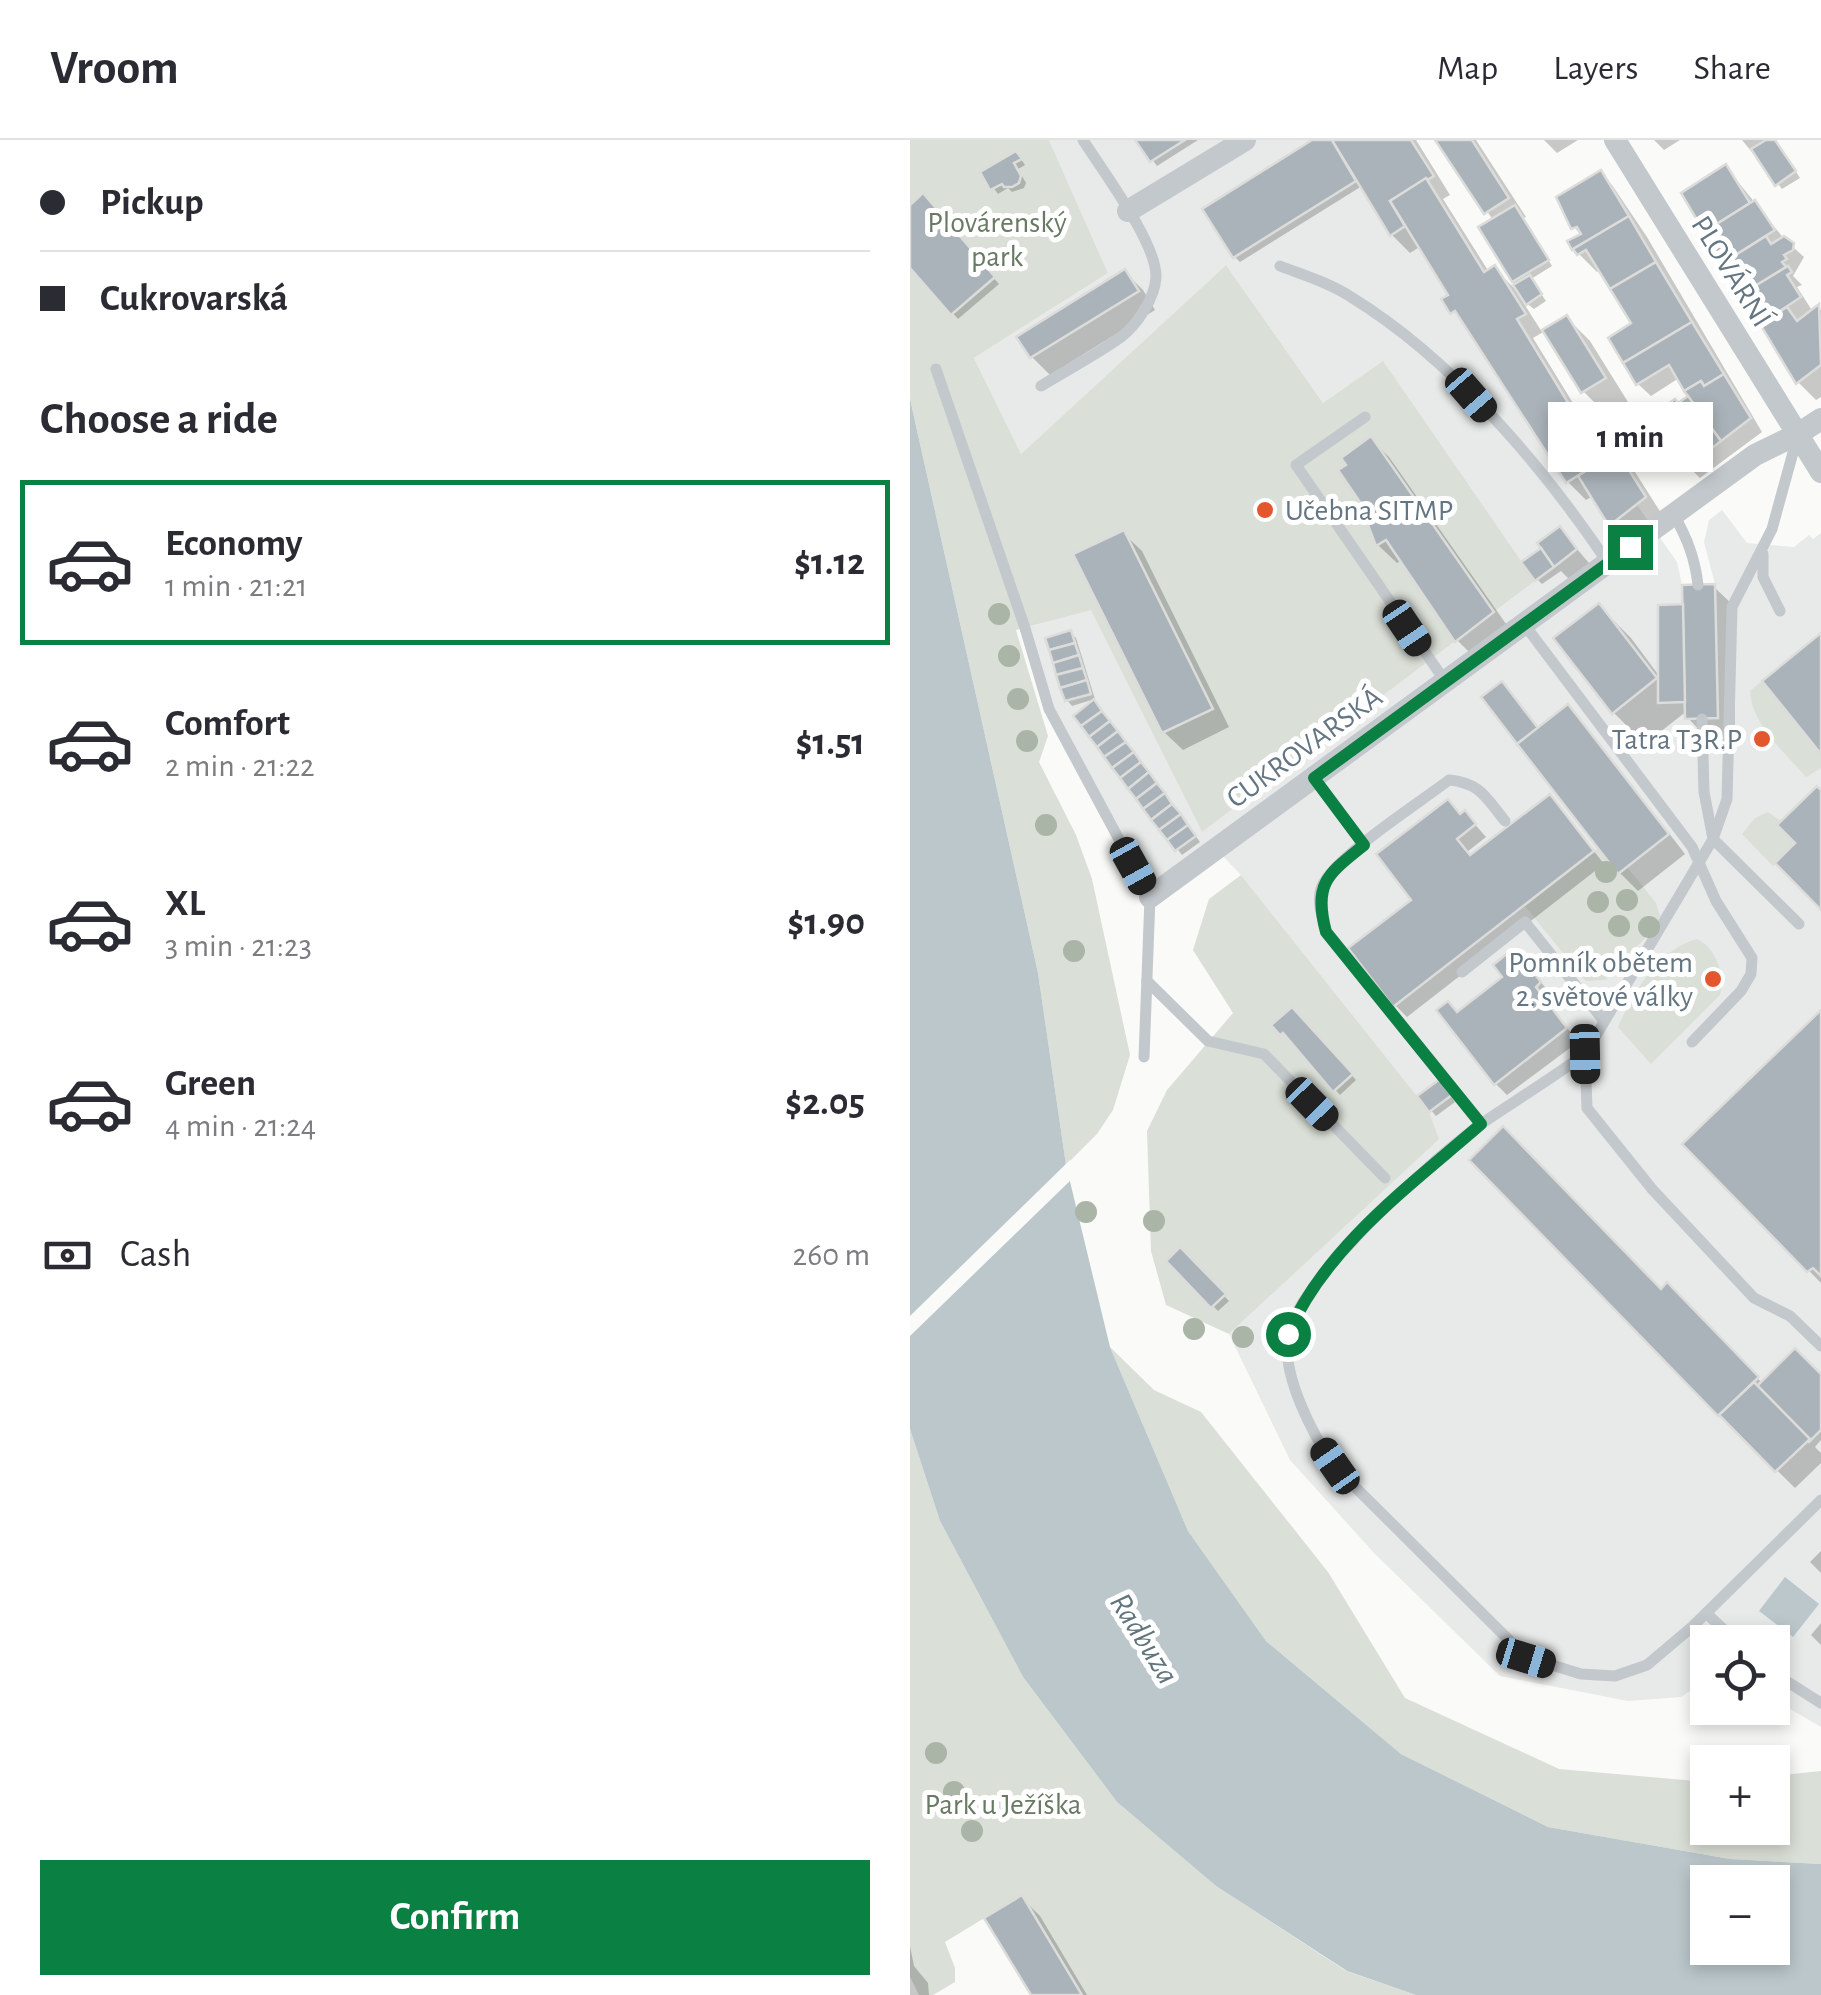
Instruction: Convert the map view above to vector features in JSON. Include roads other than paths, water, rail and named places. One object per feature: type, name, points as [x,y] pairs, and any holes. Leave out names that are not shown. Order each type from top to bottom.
[{"type":"street","points":[[1128,210],[1245,140]]},
{"type":"street","name":"PLOVÁRNÍ","points":[[1615,140],[1821,472]]},
{"type":"street","name":"CUKROVARSKÁ","points":[[1150,897],[1754,455],[1821,418]]},
{"type":"lane","points":[[1041,386],[1124,335],[1146,310],[1156,278],[1151,255],[1128,210],[1083,140]]},
{"type":"lane","points":[[1280,266],[1347,294],[1400,330],[1471,395],[1545,479],[1608,563]]},
{"type":"lane","points":[[936,368],[1049,709],[1150,897],[1144,1057]]},
{"type":"lane","points":[[1365,417],[1296,465],[1445,681]]},
{"type":"lane","points":[[1798,434],[1781,502],[1765,545],[1732,607],[1727,798],[1700,864],[1585,1054],[1481,1124],[1350,1242],[1302,1303],[1288,1334],[1288,1358],[1298,1397],[1316,1439],[1335,1466],[1526,1658],[1581,1674],[1614,1676],[1648,1665],[1821,1500]]},
{"type":"lane","points":[[1674,514],[1696,562],[1698,585]]},
{"type":"lane","points":[[1765,545],[1763,577],[1780,611]]},
{"type":"lane","points":[[1524,624],[1658,802],[1700,864],[1723,914],[1752,958],[1752,970],[1734,1000],[1692,1042]]},
{"type":"lane","points":[[1702,719],[1704,792],[1713,839],[1799,924]]},
{"type":"lane","points":[[1314,778],[1364,845]]},
{"type":"lane","points":[[1481,1124],[1326,932],[1319,906],[1321,888],[1335,867],[1449,780],[1469,782],[1478,788],[1505,821]]},
{"type":"lane","points":[[1462,972],[1525,922],[1604,1021]]},
{"type":"lane","points":[[1147,981],[1208,1040],[1264,1054],[1385,1178]]},
{"type":"lane","points":[[1585,1054],[1586,1108],[1652,1189],[1754,1298],[1790,1316],[1821,1346]]},
{"type":"lane","points":[[1706,1613],[1718,1625]]},
{"type":"lane","points":[[1790,1683],[1821,1703]]},
{"type":"water","name":"Radbuza","points":[[910,399],[1038,973],[1066,1165],[1110,1347],[1188,1531],[1266,1641],[1401,1754],[1548,1827],[1730,1859],[1821,1864],[1821,1995],[1416,1995],[1347,1971],[1216,1886],[1117,1802],[1023,1677],[940,1521],[910,1429]]},
{"type":"water","points":[[1785,1577],[1819,1604],[1793,1637],[1790,1625],[1777,1625],[1759,1611]]},
{"type":"place","name":"Učebna SITMP","points":[[1265,510]]},
{"type":"place","name":"Tatra T3R.P","points":[[1762,739]]},
{"type":"place","name":"Pomník obětem 2. světové války","points":[[1713,979]]},
{"type":"park label","name":"Plovárenský park","points":[[997,239]]},
{"type":"park label","name":"Park u Ježíška","points":[[1003,1804]]}]
